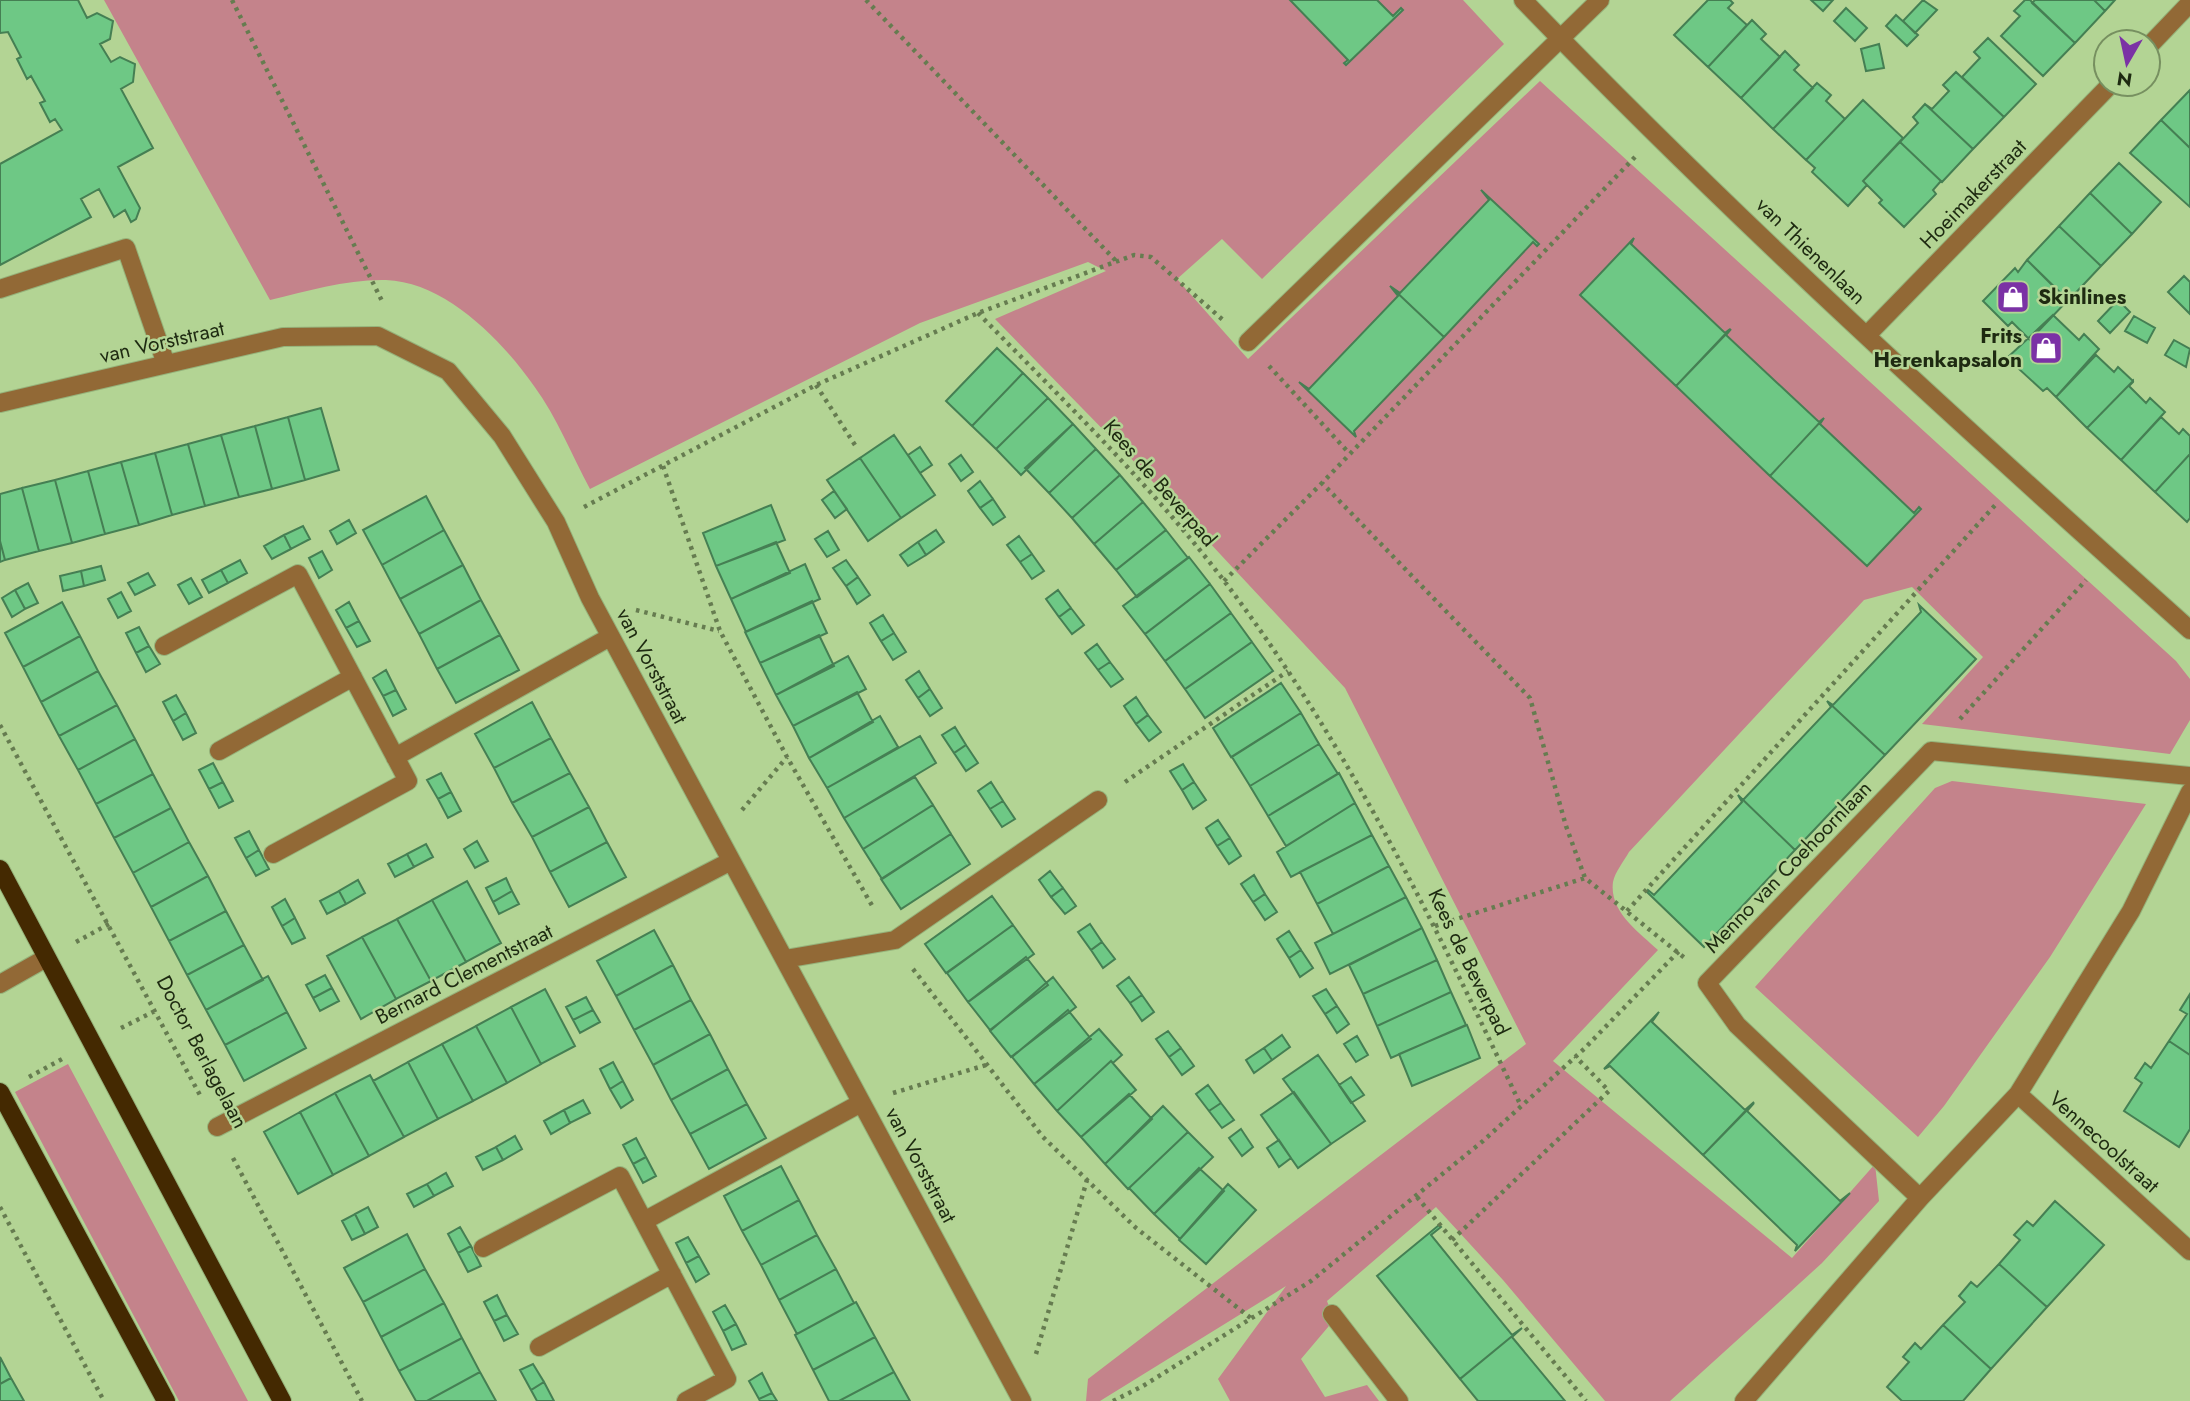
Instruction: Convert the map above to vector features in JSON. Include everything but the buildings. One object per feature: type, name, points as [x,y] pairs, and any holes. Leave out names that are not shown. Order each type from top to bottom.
[{"type":"main road","points":[[0,869],[282,1401]]},
{"type":"main road","points":[[0,1092],[166,1401]]},
{"type":"street","name":"van Thienenlaan","points":[[1523,0],[1657,134],[1867,335],[2020,478],[2190,630]]},
{"type":"street","points":[[1248,342],[1600,0]]},
{"type":"street","points":[[2162,33],[2190,4]]},
{"type":"street","name":"Hoeimakerstraat","points":[[1867,335],[2098,98]]},
{"type":"street","points":[[0,289],[126,248],[166,365]]},
{"type":"street","name":"van Vorststraat","points":[[0,404],[282,337],[378,336],[447,371],[502,436],[555,522],[610,637],[1022,1401]]},
{"type":"street","points":[[164,646],[298,574],[396,757],[408,781],[273,854]]},
{"type":"street","points":[[396,757],[610,637]]},
{"type":"street","points":[[219,751],[353,677]]},
{"type":"street","points":[[1931,751],[2190,776]]},
{"type":"street","name":"Menno van Coehoornlaan","points":[[1920,1198],[1737,1025],[1707,983],[1931,751]]},
{"type":"street","points":[[1744,1401],[1920,1198],[2018,1094],[2131,911],[2190,792]]},
{"type":"street","points":[[785,959],[895,940],[1098,800]]},
{"type":"street","name":"Bernard Clementstraat","points":[[217,1127],[731,862]]},
{"type":"street","points":[[0,984],[46,958]]},
{"type":"street","name":"Vennecoolstraat","points":[[2018,1094],[2190,1251]]},
{"type":"street","points":[[644,1222],[861,1103]]},
{"type":"street","points":[[483,1248],[620,1176],[727,1379],[686,1401]]},
{"type":"street","points":[[539,1347],[672,1274]]},
{"type":"street","points":[[1332,1314],[1399,1401]]},
{"type":"path","points":[[232,0],[406,350]]},
{"type":"path","points":[[866,0],[1117,262]]},
{"type":"path","points":[[1224,581],[1322,483],[1657,134]]},
{"type":"path","points":[[555,522],[816,385],[978,313],[1134,255],[1151,257],[1248,342],[1349,453]]},
{"type":"path","name":"Kees de Beverpad","points":[[978,313],[1128,466],[1224,581],[1288,671],[1365,796],[1435,926],[1521,1106]]},
{"type":"path","points":[[816,385],[855,445]]},
{"type":"path","points":[[1628,911],[2020,478]]},
{"type":"path","points":[[1322,483],[1531,698],[1566,826],[1585,878],[1679,951],[1707,983]]},
{"type":"path","points":[[1931,751],[2108,556]]},
{"type":"path","points":[[590,598],[720,631]]},
{"type":"path","points":[[1098,800],[1288,671]]},
{"type":"path","name":"Doctor Berlagelaan","points":[[0,725],[362,1401]]},
{"type":"path","points":[[718,837],[787,757]]},
{"type":"path","points":[[1435,926],[1585,878]]},
{"type":"path","points":[[1113,1401],[1143,1386],[1311,1282],[1417,1197],[1521,1106],[1576,1056],[1679,951]]},
{"type":"path","points":[[1452,1240],[1609,1091],[1576,1056]]},
{"type":"path","points":[[861,1103],[986,1065]]},
{"type":"path","points":[[1034,1362],[1087,1180]]},
{"type":"path","points":[[1417,1197],[1586,1401]]},
{"type":"path","points":[[0,1206],[104,1401]]},
{"type":"shaded area","points":[[104,0],[1463,0],[1504,44],[1262,279],[1222,239],[1177,279],[1248,359],[1540,81],[2176,661],[2190,679],[2190,720],[2170,754],[1922,724],[1983,657],[1912,587],[1864,600],[1629,852],[1613,882],[1613,893],[1620,912],[1658,950],[1553,1061],[1792,1258],[1875,1164],[1879,1201],[1822,1263],[1670,1401],[1605,1401],[1503,1280],[1436,1207],[1327,1301],[1334,1320],[1301,1359],[1325,1397],[1367,1385],[1379,1401],[1230,1401],[1218,1379],[1286,1286],[1100,1401],[1086,1401],[1088,1379],[1526,1044],[1345,688],[1125,452],[995,319],[1106,271],[1088,262],[920,323],[590,489],[550,411],[521,368],[489,333],[450,302],[408,283],[386,280],[313,289],[270,300]]},
{"type":"shaded area","points":[[1952,781],[2146,804],[2050,957],[1944,1106],[1918,1137],[1755,987],[1935,788]]},
{"type":"shaded area","points":[[68,1064],[248,1401],[179,1401],[15,1092]]},
{"type":"place","name":"Skinlines","points":[[2013,297]]},
{"type":"place","name":"Frits Herenkapsalon","points":[[2046,348]]}]
